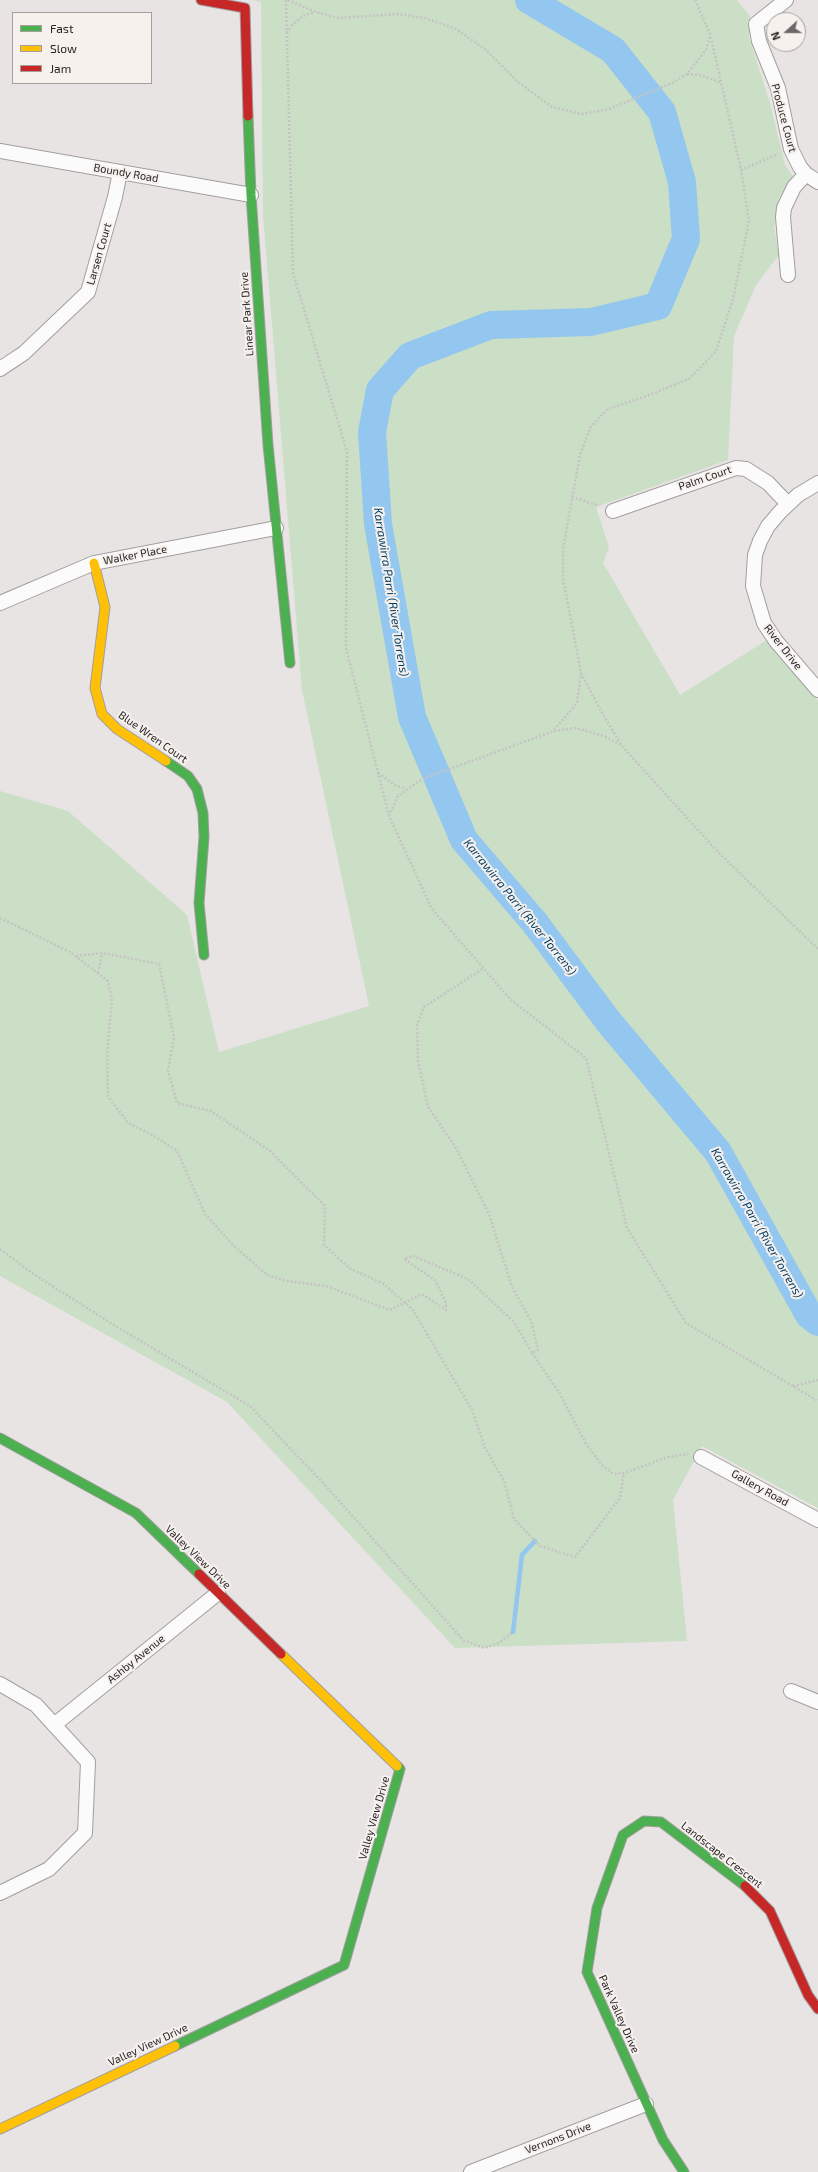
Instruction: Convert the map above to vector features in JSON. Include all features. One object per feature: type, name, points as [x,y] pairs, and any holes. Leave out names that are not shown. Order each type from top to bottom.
[{"type":"street","name":"Linear Park Drive","points":[[201,0],[245,8],[251,195],[268,444],[290,663]]},
{"type":"street","name":"Produce Court","points":[[786,0],[756,24],[759,41],[778,88],[791,149],[800,167],[806,174]]},
{"type":"street","name":"Boundy Road","points":[[0,151],[251,195]]},
{"type":"street","name":"Larsen Court","points":[[0,369],[24,353],[88,292],[115,197],[120,172]]},
{"type":"street","points":[[788,276],[783,217],[784,208],[794,187],[806,174],[818,182]]},
{"type":"street","name":"Palm Court","points":[[613,511],[736,468],[746,469],[768,483],[788,504]]},
{"type":"street","name":"River Drive","points":[[818,483],[788,504],[768,526],[755,555],[753,586],[764,623],[776,641],[818,690]]},
{"type":"street","name":"Walker Place","points":[[0,603],[94,563],[276,528]]},
{"type":"street","name":"Blue Wren Court","points":[[94,563],[105,607],[95,688],[102,714],[117,729],[188,776],[197,789],[203,813],[204,831],[199,903],[204,955]]},
{"type":"street","name":"Valley View Drive","points":[[0,1438],[136,1513],[400,1769],[344,1965],[0,2129]]},
{"type":"street","name":"Gallery Road","points":[[701,1457],[818,1520]]},
{"type":"street","name":"Ashby Avenue","points":[[54,1725],[218,1593]]},
{"type":"street","points":[[0,1684],[36,1705],[88,1762],[85,1833],[50,1869],[0,1894]]},
{"type":"street","points":[[791,1691],[818,1702]]},
{"type":"street","name":"Landscape Crescent","points":[[644,1821],[661,1822],[750,1890],[770,1911],[784,1945],[808,1995],[818,2009]]},
{"type":"street","name":"Park Valley Drive","points":[[644,1821],[623,1835],[597,1908],[586,1972],[663,2140],[684,2172]]},
{"type":"street","name":"Vernons Drive","points":[[471,2172],[646,2104]]},
{"type":"path","points":[[710,34],[706,50],[687,74],[672,83],[632,98],[609,109],[582,114],[552,107],[518,82],[486,50],[456,29],[425,18],[398,14],[337,18],[316,12],[287,0],[293,273],[346,452],[346,648],[389,816],[432,909],[510,999],[586,1058],[627,1228],[686,1322],[818,1401]]},
{"type":"path","points":[[287,33],[292,24],[303,16],[316,12]]},
{"type":"path","points":[[687,74],[700,75],[717,81],[722,85]]},
{"type":"path","points":[[741,170],[791,149]]},
{"type":"path","points":[[572,497],[613,511]]},
{"type":"path","points":[[554,730],[577,702],[581,673]]},
{"type":"path","points":[[389,816],[398,796],[422,779],[554,730],[576,728],[604,736],[622,746]]},
{"type":"path","points":[[378,773],[395,785],[407,790]]},
{"type":"path","points":[[0,918],[76,956],[108,981],[112,1000],[106,1055],[108,1096],[128,1123],[156,1137],[177,1151],[205,1214],[234,1246],[267,1275],[286,1281],[326,1286],[390,1310],[422,1294],[446,1310],[446,1303],[435,1280],[404,1259],[413,1256],[468,1279],[514,1322],[532,1353],[560,1394],[586,1444],[602,1465],[613,1474],[624,1473],[668,1458],[692,1453],[701,1457]]},
{"type":"path","points":[[76,956],[102,953],[158,964],[174,1036],[168,1071],[177,1103],[211,1111],[270,1151],[325,1206],[324,1245],[349,1268],[384,1284],[414,1310],[472,1410],[485,1448],[504,1481],[514,1519],[540,1546],[575,1557],[620,1498],[624,1473]]},
{"type":"path","points":[[98,973],[102,953]]},
{"type":"path","points":[[484,968],[424,1007],[417,1025],[418,1061],[428,1107],[456,1148],[489,1214],[512,1287],[531,1321],[538,1350],[532,1353]]},
{"type":"path","points":[[0,1249],[35,1275],[116,1327],[250,1406],[324,1484],[463,1640],[484,1648],[499,1643],[513,1632]]},
{"type":"path","points":[[792,1386],[818,1380]]},
{"type":"green space","points":[[253,0],[737,0],[750,16],[749,37],[770,103],[785,165],[793,176],[780,197],[774,227],[779,255],[756,285],[734,336],[728,460],[596,507],[609,547],[603,563],[680,695],[767,640],[818,701],[818,1508],[702,1446],[673,1500],[687,1641],[455,1648],[227,1402],[0,1276],[0,791],[68,811],[187,915],[219,1052],[369,1006],[302,690],[263,215],[261,2]]},
{"type":"waterway","name":"Karrawirra Parri (River Torrens)","points":[[529,0],[613,50],[662,112],[682,182],[686,239],[658,306],[591,322],[491,325],[410,356],[380,390],[372,432],[378,524],[412,717],[464,840],[535,923],[608,1021],[718,1152],[809,1315],[818,1322]]},
{"type":"waterway","points":[[513,1632],[522,1555],[535,1541]]},
{"type":"traffic: fast","points":[[248,116],[251,195],[268,445],[290,663]]},
{"type":"traffic: fast","points":[[166,761],[188,776],[197,789],[203,813],[204,837],[199,903],[204,955]]},
{"type":"traffic: fast","points":[[0,1438],[136,1513],[199,1574]]},
{"type":"traffic: fast","points":[[175,2046],[344,1965],[400,1769],[397,1766]]},
{"type":"traffic: fast","points":[[684,2172],[663,2140],[587,1972],[597,1908],[623,1835],[644,1821],[661,1822],[745,1886]]},
{"type":"traffic: slow","points":[[94,563],[105,607],[95,688],[102,714],[117,729],[166,761]]},
{"type":"traffic: slow","points":[[281,1654],[397,1766]]},
{"type":"traffic: slow","points":[[0,2129],[175,2046]]},
{"type":"traffic: jam","points":[[201,0],[245,8],[248,116]]},
{"type":"traffic: jam","points":[[199,1574],[281,1654]]},
{"type":"traffic: jam","points":[[745,1886],[770,1911],[808,1995],[818,2009]]}]
